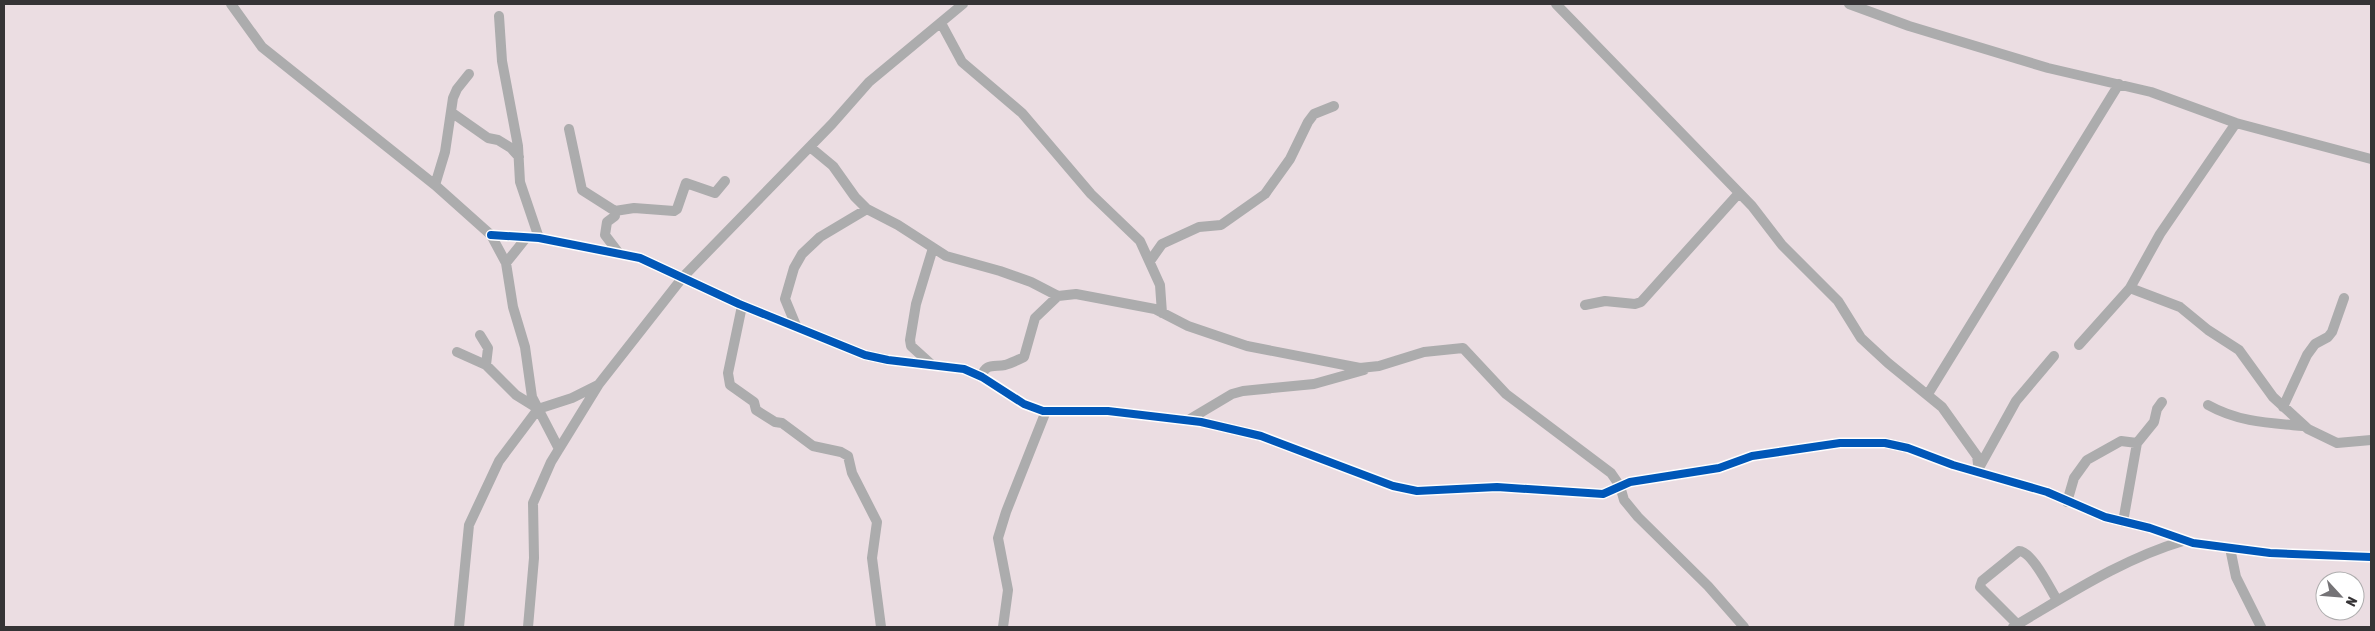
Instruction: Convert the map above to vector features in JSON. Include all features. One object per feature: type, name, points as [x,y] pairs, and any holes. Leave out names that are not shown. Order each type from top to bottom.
[{"type":"street","points":[[231,4],[262,47],[435,185],[491,235],[506,263],[513,307],[525,347],[532,397],[559,448]]},
{"type":"street","points":[[528,627],[534,558],[533,503],[559,448],[599,384],[683,277],[810,147],[869,82],[963,4]]},
{"type":"street","points":[[1556,4],[1739,194],[1782,245],[1838,301],[1861,338],[1900,373],[1928,394],[1958,427],[1977,456],[1979,469]]},
{"type":"street","points":[[1849,4],[1909,26],[2039,66],[2119,84],[2177,100],[2236,123],[2371,159]]},
{"type":"street","points":[[499,16],[502,61],[519,157],[520,182],[539,238]]},
{"type":"street","points":[[941,23],[962,62],[1022,113],[1091,194],[1140,240],[1160,285],[1162,313]]},
{"type":"street","points":[[435,185],[445,152],[451,112],[457,89],[469,74]]},
{"type":"street","points":[[1928,394],[2119,84]]},
{"type":"street","points":[[1150,261],[1162,244],[1199,227],[1221,225],[1261,197],[1274,184],[1290,159],[1308,122],[1314,114],[1334,106]]},
{"type":"street","points":[[451,112],[488,138],[498,140],[511,148],[519,157]]},
{"type":"street","points":[[2079,345],[2130,288],[2160,234],[2236,123]]},
{"type":"street","points":[[569,129],[582,190],[615,211],[634,208],[674,211],[677,209],[686,183],[715,193],[725,181]]},
{"type":"street","points":[[810,147],[833,166],[855,197],[868,209],[898,225],[933,248],[957,260],[1000,271],[1031,282],[1058,296],[1076,294],[1146,307],[1188,326],[1247,346],[1338,365],[1369,368]]},
{"type":"street","points":[[1584,305],[1605,301],[1635,304],[1641,302],[1739,194]]},
{"type":"street","points":[[797,328],[785,299],[794,268],[802,254],[820,237],[868,209]]},
{"type":"street","points":[[615,211],[615,216],[608,222],[605,235],[609,243],[619,253]]},
{"type":"street","points":[[491,235],[539,238],[646,260],[742,306],[866,355],[888,360],[964,369],[982,377],[1024,404],[1046,411],[1108,410],[1144,416],[1190,419],[1261,436],[1393,486],[1417,491],[1497,487],[1603,494],[1630,482],[1719,468],[1752,456],[1856,443],[1885,443],[1979,469],[2047,492],[2067,502],[2123,522],[2150,528],[2183,541],[2302,555],[2371,557]]},
{"type":"street","points":[[506,263],[526,238]]},
{"type":"street","points":[[932,365],[911,346],[910,340],[916,304],[933,248]]},
{"type":"street","points":[[2130,288],[2180,306],[2208,330],[2239,350],[2283,406],[2303,426],[2333,442],[2371,440]]},
{"type":"street","points":[[982,377],[984,368],[988,366],[1004,365],[1024,357],[1035,318],[1058,296]]},
{"type":"street","points":[[2283,406],[2307,355],[2315,344],[2328,338],[2332,332],[2344,298]]},
{"type":"street","points":[[742,306],[728,373],[730,385],[754,402],[756,410],[775,422],[782,423],[813,446],[841,452],[848,456],[852,473],[877,522],[872,558],[881,627]]},
{"type":"street","points":[[480,335],[488,348],[486,365]]},
{"type":"street","points":[[1190,419],[1232,394],[1243,391],[1314,384],[1424,352],[1462,348],[1506,394],[1611,473],[1620,486],[1624,500],[1638,517],[1659,536],[1744,627]]},
{"type":"street","points":[[457,352],[486,365],[516,395],[538,409]]},
{"type":"street","points":[[1979,469],[2016,401],[2054,356]]},
{"type":"street","points":[[459,627],[469,525],[499,461],[538,409],[572,398],[599,384]]},
{"type":"street","points":[[2123,522],[2137,443],[2154,422],[2157,409],[2162,402]]},
{"type":"street","points":[[2208,405],[2225,414],[2261,423],[2303,426]]},
{"type":"street","points":[[1003,627],[1008,590],[998,538],[1006,512],[1046,411]]},
{"type":"street","points":[[2067,502],[2074,478],[2087,460],[2121,441],[2137,443]]},
{"type":"street","points":[[2057,600],[2035,564],[2025,552],[2019,550],[1982,582],[1980,587],[2016,626],[2057,600],[2155,550],[2183,541]]},
{"type":"street","points":[[2230,548],[2231,562],[2238,583],[2261,627]]},
{"type":"shaded area","points":[[4,4],[2371,4],[2371,627],[4,627]]},
{"type":"cycle path","points":[[491,235],[539,238],[640,258],[739,304],[865,355],[888,360],[964,369],[982,377],[1024,404],[1043,411],[1108,411],[1201,422],[1261,436],[1393,486],[1417,491],[1497,487],[1603,494],[1630,482],[1719,468],[1752,456],[1840,443],[1885,443],[1908,448],[1953,465],[2047,492],[2105,517],[2150,528],[2193,543],[2270,553],[2371,557]]}]
